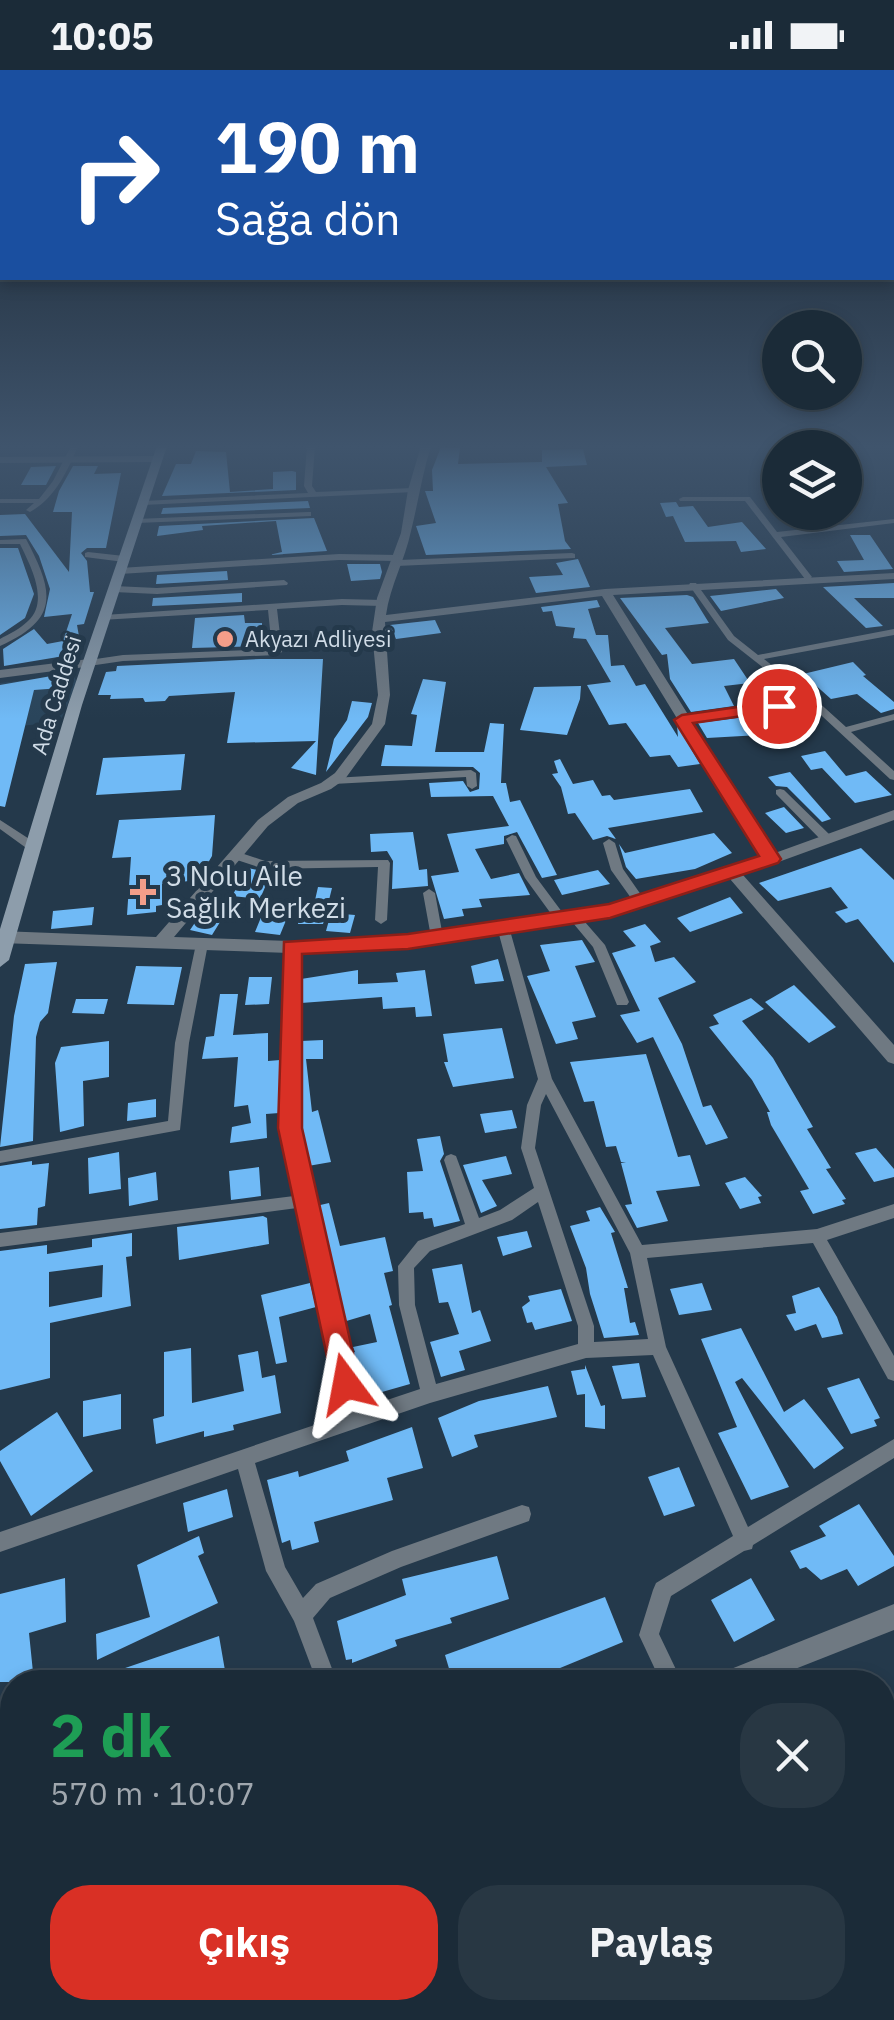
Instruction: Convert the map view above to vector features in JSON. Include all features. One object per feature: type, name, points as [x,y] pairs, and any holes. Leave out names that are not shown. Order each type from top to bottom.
[{"type":"main road","name":"Ada Caddesi","points":[[0,960],[3,937],[131,537]]},
{"type":"street","points":[[333,781],[378,724],[384,695],[379,664],[382,603],[403,537]]},
{"type":"street","points":[[777,537],[808,578]]},
{"type":"street","points":[[0,542],[24,541],[37,574],[42,605],[35,621],[0,644]]},
{"type":"street","points":[[88,555],[121,566],[339,557],[398,561],[572,556]]},
{"type":"street","points":[[381,620],[605,592],[894,576]]},
{"type":"street","points":[[114,589],[157,591],[284,583]]},
{"type":"street","points":[[693,585],[731,638],[894,776]]},
{"type":"street","points":[[605,592],[771,859]]},
{"type":"street","points":[[104,618],[382,603]]},
{"type":"street","points":[[0,674],[123,658],[277,652],[272,606]]},
{"type":"street","points":[[756,658],[894,632]]},
{"type":"street","points":[[682,720],[811,702]]},
{"type":"street","points":[[845,732],[894,716]]},
{"type":"street","points":[[160,943],[263,823],[293,800],[333,781],[472,774],[472,786]]},
{"type":"street","points":[[780,792],[826,838]]},
{"type":"street","points":[[3,937],[292,947],[437,938],[568,918],[640,902],[894,816]]},
{"type":"street","points":[[0,824],[33,848]]},
{"type":"street","points":[[512,839],[531,878],[599,945],[622,1002]]},
{"type":"street","points":[[609,843],[617,870],[640,902]]},
{"type":"street","points":[[238,856],[264,865],[384,863],[381,920]]},
{"type":"street","points":[[733,873],[887,1038],[894,1058]]},
{"type":"street","points":[[430,894],[437,938]]},
{"type":"street","points":[[504,927],[545,1079],[638,1252],[658,1347],[745,1542]]},
{"type":"street","points":[[0,1157],[175,1126],[182,1043],[202,944]]},
{"type":"street","points":[[292,947],[290,1128],[354,1420]]},
{"type":"street","points":[[545,1079],[534,1105],[528,1148],[586,1326],[586,1350]]},
{"type":"street","points":[[451,1160],[474,1227]]},
{"type":"street","points":[[430,1394],[407,1305],[406,1266],[424,1246],[506,1215],[542,1191]]},
{"type":"street","points":[[0,1240],[303,1201]]},
{"type":"street","points":[[638,1252],[817,1236],[894,1211]]},
{"type":"street","points":[[817,1236],[894,1373]]},
{"type":"street","points":[[0,1542],[430,1394],[586,1350],[658,1347]]},
{"type":"street","points":[[666,1670],[649,1636],[663,1590],[894,1448]]},
{"type":"street","points":[[245,1460],[276,1571],[302,1615],[323,1670]]},
{"type":"street","points":[[302,1615],[323,1591],[399,1558],[522,1514]]},
{"type":"street","points":[[760,1670],[894,1617]]},
{"type":"shaded area","points":[[74,677],[77,682],[60,722],[0,728],[0,683]]},
{"type":"building","points":[[27,537],[42,537],[69,572],[71,537],[108,537],[106,548],[87,548],[81,553],[87,561],[90,592],[94,592],[84,624],[77,625],[80,642],[76,654],[4,666],[3,649],[34,629],[47,644],[63,641],[72,614],[44,617],[50,589],[39,556]]},
{"type":"building","points":[[279,537],[321,537],[327,551],[269,555],[282,552]]},
{"type":"building","points":[[420,537],[564,537],[571,549],[426,555]]},
{"type":"building","points":[[683,537],[755,537],[766,549],[741,552],[736,541],[685,542]]},
{"type":"building","points":[[851,537],[871,537],[893,569],[844,572],[837,561],[864,560]]},
{"type":"building","points":[[0,548],[18,548],[34,594],[25,618],[0,635]]},
{"type":"building","points":[[578,559],[590,587],[536,593],[529,577],[563,575],[556,563]]},
{"type":"building","points":[[347,564],[380,564],[380,579],[351,581]]},
{"type":"building","points":[[227,571],[228,580],[156,584],[157,575]]},
{"type":"building","points":[[894,583],[894,598],[854,598],[883,626],[866,628],[823,587]]},
{"type":"building","points":[[776,589],[784,598],[721,611],[710,596]]},
{"type":"building","points":[[242,593],[242,602],[152,606],[153,598]]},
{"type":"building","points":[[693,597],[709,623],[665,628],[692,664],[734,659],[750,683],[724,686],[734,706],[691,712],[670,679],[667,654],[662,655],[620,598]]},
{"type":"building","points":[[597,600],[600,607],[588,609],[596,635],[608,635],[611,666],[624,665],[636,686],[645,684],[678,737],[677,725],[700,764],[678,767],[670,755],[650,757],[626,723],[609,725],[587,685],[611,682],[586,639],[573,638],[575,628],[556,626],[552,611],[543,612],[541,607]]},
{"type":"building","name":"Akyazı Adliyesi","points":[[244,615],[245,623],[262,623],[262,646],[192,648],[195,618]]},
{"type":"building","points":[[435,620],[441,633],[396,639],[390,625]]},
{"type":"building","points":[[323,659],[316,775],[291,768],[316,741],[227,743],[235,692],[169,696],[165,701],[145,702],[143,698],[110,699],[111,695],[98,695],[106,672],[116,671],[117,666]]},
{"type":"building","points":[[853,662],[866,675],[863,676],[894,702],[894,709],[881,713],[857,694],[831,699],[803,674]]},
{"type":"building","points":[[63,674],[61,688],[34,690],[5,807],[0,806],[0,685]]},
{"type":"building","points":[[423,679],[446,682],[435,752],[484,752],[490,723],[504,724],[501,783],[506,783],[510,802],[520,800],[557,875],[542,878],[517,832],[504,836],[504,844],[475,849],[491,879],[519,873],[530,895],[479,899],[482,907],[462,909],[464,916],[444,919],[431,876],[459,872],[447,834],[509,826],[493,796],[431,797],[429,783],[463,781],[470,792],[479,789],[480,773],[473,767],[381,766],[385,745],[412,746],[417,715],[411,714]]},
{"type":"building","points":[[581,686],[567,735],[520,730],[534,687]]},
{"type":"building","points":[[352,701],[372,703],[368,717],[326,772],[334,739],[347,720]]},
{"type":"building","points":[[745,717],[760,735],[707,738],[698,723]]},
{"type":"building","points":[[825,751],[846,776],[866,771],[892,795],[855,803],[822,768],[811,770],[801,756]]},
{"type":"building","points":[[185,754],[181,790],[96,795],[103,758]]},
{"type":"building","points":[[560,759],[573,784],[593,780],[602,796],[610,795],[614,800],[690,789],[703,812],[608,828],[616,839],[607,836],[593,840],[575,813],[568,814],[561,787],[552,774],[558,773],[554,761]]},
{"type":"building","points":[[790,772],[831,819],[822,822],[787,787],[776,786],[768,777]]},
{"type":"building","points":[[784,807],[804,828],[786,833],[765,813]]},
{"type":"building","points":[[215,815],[212,856],[198,880],[162,884],[162,905],[156,906],[156,912],[127,915],[131,857],[112,858],[119,820]]},
{"type":"building","points":[[413,832],[419,870],[427,869],[428,886],[392,889],[393,861],[387,851],[371,852],[370,834]]},
{"type":"building","points":[[714,833],[732,853],[695,869],[636,879],[626,867],[619,844],[625,853]]},
{"type":"building","points":[[861,848],[894,880],[894,963],[858,919],[846,923],[835,912],[848,908],[831,887],[778,901],[759,883]]},
{"type":"building","points":[[248,868],[271,873],[260,899],[232,896]]},
{"type":"building","points":[[598,870],[610,884],[562,895],[554,880]]},
{"type":"building","points":[[318,887],[332,888],[323,924],[298,924],[300,909],[313,909]]},
{"type":"building","points":[[730,897],[743,913],[690,932],[677,918]]},
{"type":"building","points":[[209,902],[230,906],[212,935],[190,930]]},
{"type":"building","points":[[94,907],[92,925],[51,929],[53,911]]},
{"type":"building","points":[[264,910],[289,913],[280,935],[255,932]]},
{"type":"building","points":[[331,913],[355,915],[350,933],[326,931]]},
{"type":"building","points":[[645,924],[661,942],[650,946],[655,962],[674,957],[696,982],[658,998],[682,1044],[703,1107],[711,1105],[728,1138],[706,1145],[653,1037],[637,1043],[620,1015],[640,1011],[612,953],[636,946],[623,931]]},
{"type":"building","points":[[582,940],[595,962],[575,966],[596,1017],[572,1022],[578,1039],[556,1044],[527,976],[550,971],[540,945]]},
{"type":"building","points":[[498,959],[504,981],[475,984],[471,966]]},
{"type":"building","points":[[57,962],[48,1013],[40,1022],[36,1037],[33,1141],[0,1147],[14,1016],[25,964]]},
{"type":"building","points":[[136,966],[182,967],[174,1005],[127,1004]]},
{"type":"building","points":[[358,970],[358,984],[398,982],[396,973],[425,970],[432,1016],[416,1017],[415,1007],[383,1009],[382,997],[301,1003],[301,979]]},
{"type":"building","points":[[249,977],[272,977],[269,1004],[245,1005]]},
{"type":"building","points":[[794,985],[836,1027],[809,1043],[765,1002]]},
{"type":"building","points":[[220,994],[238,994],[233,1035],[268,1033],[268,1061],[280,1060],[279,1113],[266,1114],[267,1138],[230,1143],[232,1127],[251,1123],[248,1105],[234,1107],[238,1057],[202,1059],[206,1037],[214,1036]]},
{"type":"building","points":[[751,998],[764,1009],[742,1021],[773,1058],[813,1127],[807,1129],[831,1168],[826,1169],[846,1199],[842,1200],[845,1204],[813,1214],[800,1191],[809,1189],[771,1125],[770,1112],[752,1080],[709,1027],[719,1024],[713,1015]]},
{"type":"building","points":[[76,999],[108,999],[104,1014],[72,1013]]},
{"type":"building","points":[[502,1028],[514,1078],[453,1087],[444,1062],[448,1062],[443,1034]]},
{"type":"building","points":[[323,1040],[323,1059],[306,1059],[312,1112],[318,1110],[331,1162],[308,1166],[301,1128],[301,1041]]},
{"type":"building","points":[[109,1041],[109,1077],[83,1081],[84,1126],[60,1132],[55,1063],[61,1047]]},
{"type":"building","points":[[646,1054],[678,1157],[690,1155],[700,1186],[656,1191],[668,1221],[637,1228],[625,1205],[632,1204],[621,1163],[626,1162],[621,1162],[616,1146],[606,1147],[594,1101],[584,1102],[570,1062]]},
{"type":"building","points":[[156,1099],[156,1117],[127,1121],[128,1103]]},
{"type":"building","points":[[512,1110],[517,1128],[485,1133],[480,1114]]},
{"type":"building","points":[[440,1136],[444,1154],[440,1161],[460,1221],[434,1227],[432,1218],[424,1219],[423,1212],[409,1213],[407,1172],[423,1171],[417,1139]]},
{"type":"building","points":[[876,1148],[894,1169],[894,1177],[874,1182],[855,1153]]},
{"type":"building","points":[[119,1152],[121,1189],[89,1194],[88,1158]]},
{"type":"building","points":[[506,1156],[512,1174],[482,1180],[497,1206],[481,1213],[463,1165]]},
{"type":"building","points":[[32,1161],[32,1165],[49,1163],[45,1206],[38,1208],[37,1225],[0,1229],[0,1166]]},
{"type":"building","points":[[259,1167],[261,1196],[231,1200],[229,1171]]},
{"type":"building","points":[[156,1172],[158,1200],[129,1206],[128,1178]]},
{"type":"building","points":[[745,1177],[762,1196],[758,1197],[761,1203],[740,1209],[725,1183]]},
{"type":"building","points":[[329,1203],[340,1246],[385,1237],[393,1271],[384,1273],[392,1305],[389,1306],[410,1384],[361,1398],[351,1353],[355,1352],[353,1347],[377,1342],[370,1314],[343,1322],[316,1206]]},
{"type":"building","points":[[600,1207],[615,1232],[611,1233],[628,1288],[624,1288],[630,1323],[635,1322],[639,1335],[604,1338],[590,1294],[586,1268],[570,1226],[590,1221],[586,1211]]},
{"type":"building","points":[[267,1218],[269,1244],[179,1260],[177,1227]]},
{"type":"building","points":[[527,1231],[532,1247],[503,1256],[497,1237]]},
{"type":"building","points":[[132,1233],[132,1256],[126,1257],[131,1306],[50,1323],[50,1378],[0,1390],[0,1251],[47,1245],[47,1254],[92,1247],[92,1239]],"holes":[[[103,1265],[102,1297],[49,1307],[49,1272]]]},
{"type":"building","points":[[462,1264],[472,1313],[480,1310],[491,1341],[459,1351],[465,1370],[441,1377],[430,1342],[459,1334],[448,1302],[439,1303],[432,1269]]},
{"type":"building","points":[[310,1283],[316,1307],[279,1317],[287,1362],[276,1364],[261,1295]]},
{"type":"building","points":[[702,1283],[712,1310],[679,1315],[670,1289]]},
{"type":"building","points":[[819,1287],[843,1334],[822,1338],[816,1324],[795,1331],[786,1315],[796,1313],[792,1296]]},
{"type":"building","points":[[561,1289],[572,1321],[535,1330],[532,1322],[527,1323],[522,1307],[530,1301],[528,1296]]},
{"type":"building","points":[[741,1328],[784,1412],[804,1399],[844,1448],[814,1469],[742,1378],[735,1382],[789,1487],[751,1500],[718,1433],[737,1427],[701,1339]]},
{"type":"building","points":[[191,1348],[192,1403],[244,1391],[238,1355],[258,1351],[262,1378],[275,1375],[281,1413],[233,1425],[234,1430],[204,1437],[204,1431],[156,1444],[153,1419],[164,1416],[164,1352]]},
{"type":"building","points":[[639,1363],[646,1397],[622,1399],[612,1366]]},
{"type":"building","points":[[585,1365],[601,1406],[605,1405],[605,1429],[585,1427],[585,1394],[577,1395],[571,1371],[585,1369]]},
{"type":"building","points":[[859,1378],[880,1418],[874,1420],[877,1426],[851,1434],[827,1388]]},
{"type":"building","points":[[548,1386],[557,1417],[474,1435],[478,1447],[452,1457],[438,1418],[479,1401]]},
{"type":"building","points":[[121,1394],[121,1429],[83,1437],[83,1401]]},
{"type":"building","points":[[57,1412],[93,1471],[31,1516],[0,1461],[0,1451]]},
{"type":"building","points":[[412,1427],[423,1468],[387,1478],[393,1500],[314,1522],[319,1542],[292,1550],[290,1540],[282,1543],[267,1480],[298,1471],[299,1477],[349,1461],[346,1451]]},
{"type":"building","points":[[679,1467],[695,1506],[664,1516],[648,1477]]},
{"type":"building","points":[[227,1489],[233,1517],[188,1532],[183,1503]]},
{"type":"building","points":[[859,1504],[894,1556],[894,1566],[858,1586],[847,1569],[821,1580],[806,1567],[800,1569],[790,1551],[826,1536],[819,1526]]},
{"type":"building","points":[[199,1536],[204,1553],[198,1556],[218,1603],[97,1660],[96,1634],[150,1617],[137,1565]]},
{"type":"building","points":[[497,1556],[509,1599],[450,1618],[452,1623],[395,1640],[397,1646],[352,1663],[352,1659],[346,1660],[337,1621],[406,1595],[402,1579]]},
{"type":"building","points":[[65,1578],[66,1622],[29,1633],[33,1670],[0,1670],[0,1594]]},
{"type":"building","points":[[751,1578],[775,1620],[734,1642],[711,1600]]},
{"type":"building","points":[[605,1597],[623,1642],[555,1670],[449,1670],[445,1655]]},
{"type":"building","points":[[219,1636],[225,1670],[119,1670]]},
{"type":"place","name":"Akyazı Adliyesi","points":[[225,639]]},
{"type":"place","name":"3 Nolu Aile Sağlık Merkezi","points":[[143,892]]},
{"type":"route","points":[[346,1384],[290,1128],[292,947],[408,942],[610,911],[771,859],[682,720],[779,706]]}]
